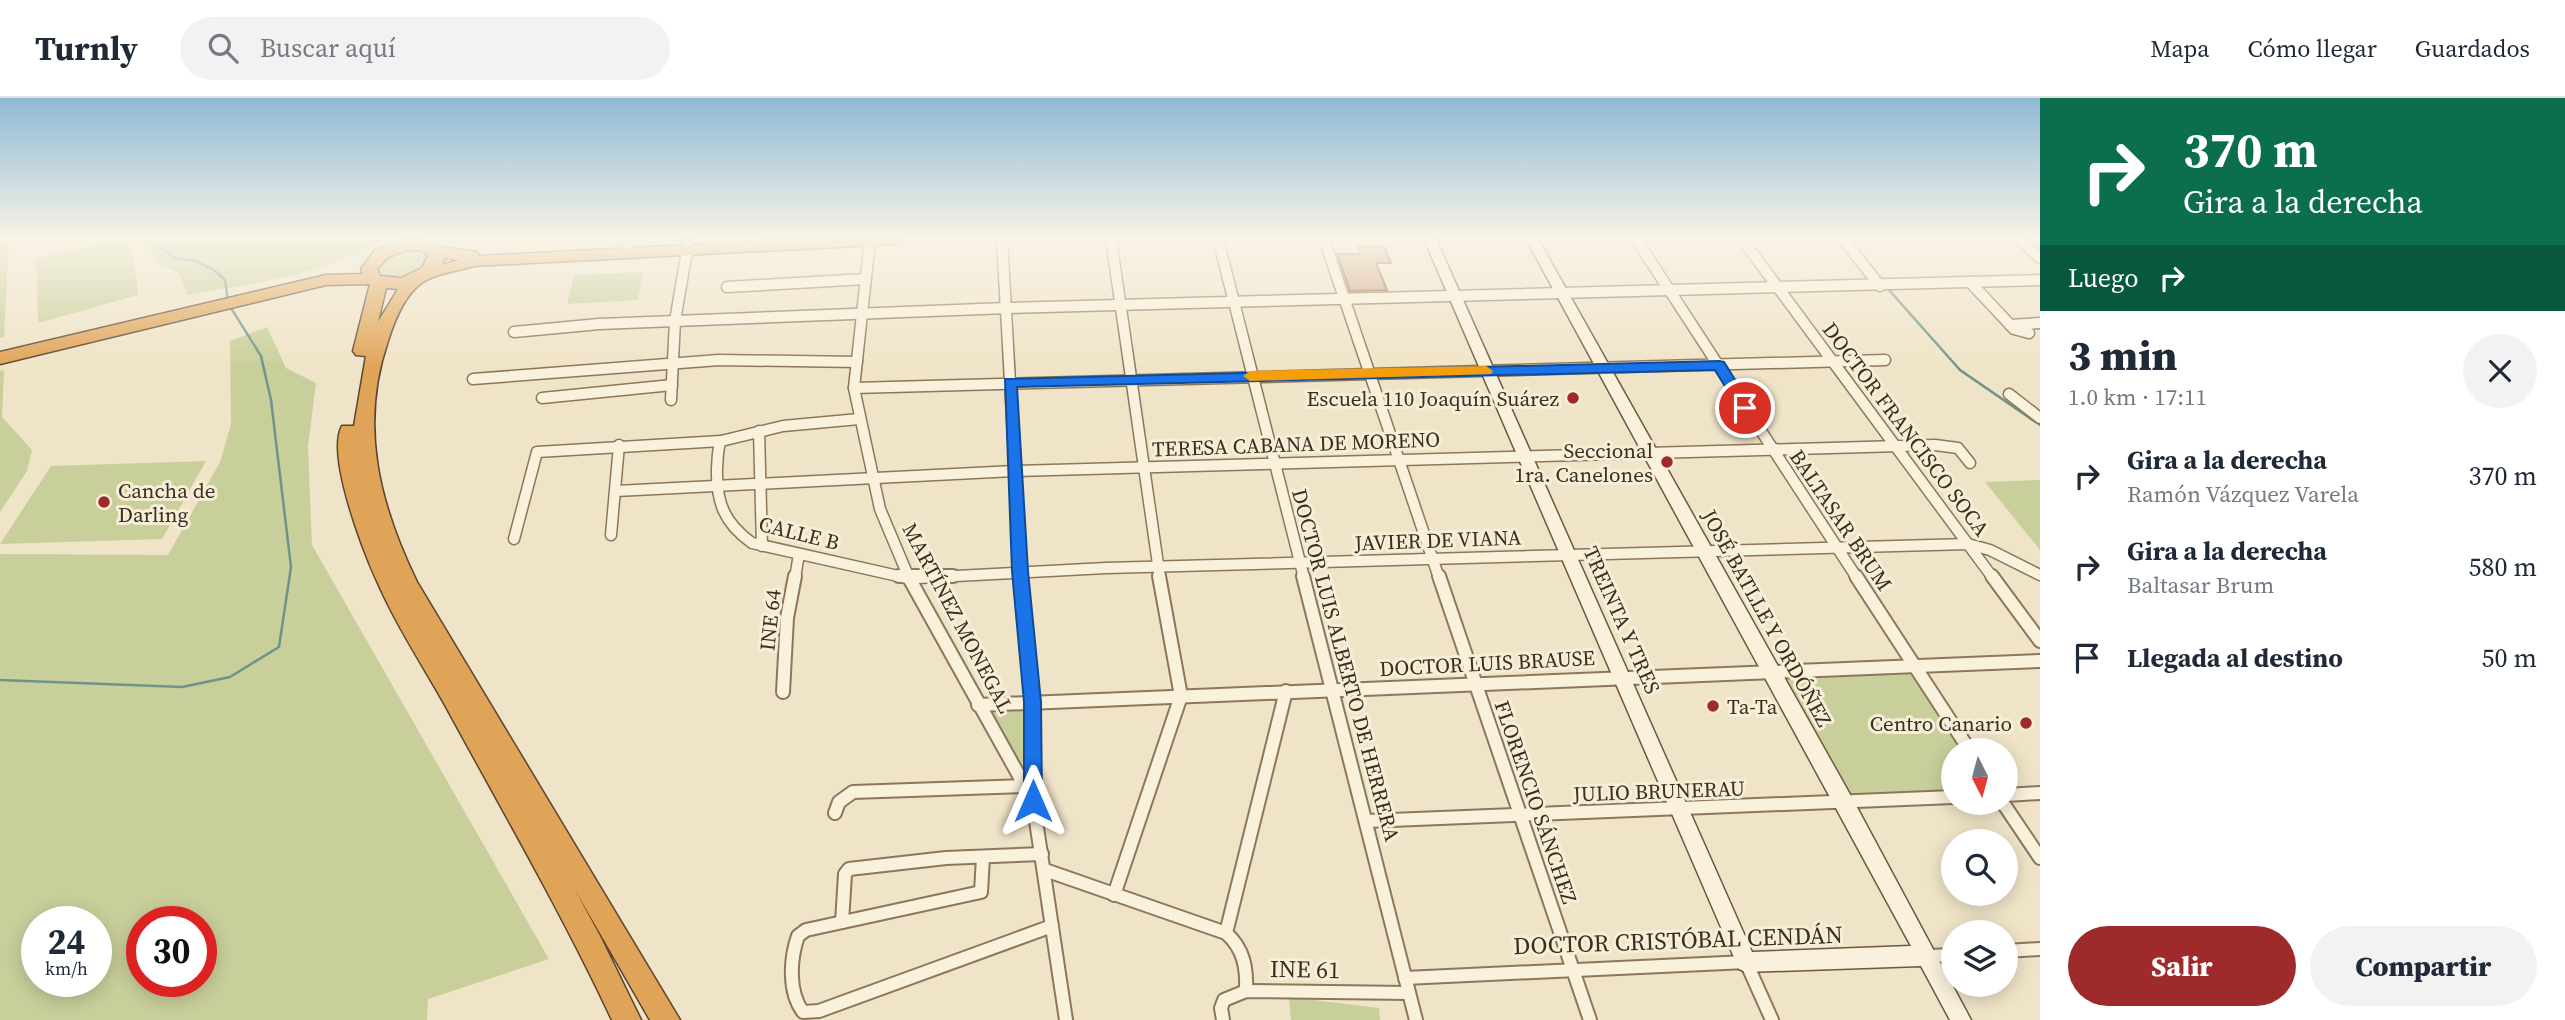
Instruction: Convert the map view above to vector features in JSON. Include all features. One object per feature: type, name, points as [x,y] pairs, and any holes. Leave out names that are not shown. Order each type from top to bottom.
[{"type":"highway","points":[[299,286],[310,282]]},
{"type":"highway","points":[[0,358],[238,299],[319,282]]},
{"type":"highway","points":[[376,282],[349,402],[350,462],[359,511],[387,580],[591,945],[627,1020]]},
{"type":"highway","points":[[415,282],[391,308],[367,377],[361,437],[373,505],[385,539],[408,586],[666,1020]]},
{"type":"street","points":[[671,401],[675,321],[681,282]]},
{"type":"street","points":[[727,287],[813,282]]},
{"type":"street","name":"MARTÍNEZ MONEGAL","points":[[866,282],[853,388],[872,478],[888,531],[909,578],[1033,801]]},
{"type":"street","points":[[1005,282],[1020,571],[1032,702],[1033,801],[1066,1020]]},
{"type":"street","points":[[1114,895],[1181,696],[1158,568],[1118,282]]},
{"type":"street","name":"DOCTOR LUIS ALBERTO DE HERRERA","points":[[1227,282],[1298,564],[1334,689],[1416,1020]]},
{"type":"street","name":"FLORENCIO SÁNCHEZ","points":[[1339,282],[1590,1020]]},
{"type":"street","name":"TREINTA Y TRES","points":[[1449,282],[1772,1020]]},
{"type":"street","name":"JOSÉ BATLLE Y ORDÓÑEZ","points":[[1556,282],[1702,551],[1845,804],[1961,1020]]},
{"type":"street","name":"BALTASAR BRUM","points":[[1666,282],[1771,450],[1961,738]]},
{"type":"street","name":"DOCTOR FRANCISCO SOCA","points":[[1774,282],[2040,641]]},
{"type":"street","points":[[1877,282],[1880,286]]},
{"type":"street","points":[[514,332],[675,321],[1007,308],[1969,282]]},
{"type":"street","points":[[1970,282],[2010,325],[2029,333]]},
{"type":"street","points":[[2010,325],[2040,323]]},
{"type":"street","points":[[473,379],[751,358],[857,362]]},
{"type":"street","points":[[853,388],[1885,360]]},
{"type":"street","points":[[542,398],[672,385]]},
{"type":"street","points":[[2009,394],[2040,418]]},
{"type":"street","points":[[514,539],[537,453],[620,445],[721,441],[759,431],[859,419]]},
{"type":"street","points":[[759,431],[762,545]]},
{"type":"street","name":"CALLE B","points":[[721,441],[718,447],[718,507],[738,535],[762,545],[909,578]]},
{"type":"street","points":[[611,535],[620,445]]},
{"type":"street","name":"TERESA CABANA DE MORENO","points":[[616,491],[1014,471],[1896,446],[1958,448],[1970,463]]},
{"type":"street","points":[[1968,544],[1990,550],[2040,575]]},
{"type":"street","name":"JAVIER DE VIANA","points":[[909,578],[1020,571],[1968,544]]},
{"type":"street","name":"INE 64","points":[[783,692],[787,618],[799,554]]},
{"type":"street","name":"DOCTOR LUIS BRAUSE","points":[[978,705],[1475,682],[2040,661]]},
{"type":"street","points":[[1226,933],[1286,691]]},
{"type":"street","points":[[835,813],[839,802],[853,792],[1025,786]]},
{"type":"street","points":[[2018,794],[2040,793]]},
{"type":"street","name":"JULIO BRUNERAU","points":[[1367,821],[1845,804],[1941,798]]},
{"type":"street","points":[[2012,816],[2040,859]]},
{"type":"street","points":[[842,922],[845,874],[849,869],[946,858],[1042,854]]},
{"type":"street","points":[[983,857],[981,892],[806,930],[795,942],[793,995],[797,1007],[803,1012],[819,1011],[1052,926]]},
{"type":"street","points":[[1045,870],[1226,933],[1241,951],[1246,970],[1245,990]]},
{"type":"street","points":[[2018,950],[2040,949]]},
{"type":"street","name":"DOCTOR CRISTÓBAL CENDÁN","points":[[1407,985],[1573,971],[1941,955]]},
{"type":"street","name":"INE 61","points":[[1223,1020],[1220,1008],[1224,1000],[1245,990],[1407,985]]},
{"type":"green space","points":[[0,282],[7,282],[4,337],[0,338]]},
{"type":"green space","points":[[37,282],[137,282],[138,295],[38,323]]},
{"type":"green space","points":[[182,282],[260,282],[187,295]]},
{"type":"green space","points":[[572,282],[641,282],[638,300],[567,304]]},
{"type":"green space","points":[[267,327],[286,368],[316,383],[308,446],[312,545],[549,959],[428,999],[427,1020],[0,1020],[0,554],[168,555],[220,462],[231,424],[230,341]]},
{"type":"green space","points":[[4,370],[2,417],[32,450],[27,471],[0,512],[0,371]]},
{"type":"green space","name":"Cancha de Darling","points":[[206,461],[162,539],[0,544],[51,466]]},
{"type":"green space","points":[[2040,480],[2040,550],[1985,482]]},
{"type":"green space","points":[[1911,667],[1957,738],[1941,738],[1941,795],[1848,799],[1777,673]]},
{"type":"green space","points":[[1025,706],[1026,773],[989,708]]},
{"type":"green space","points":[[1289,997],[1379,1008],[1380,1020],[1291,1020]]},
{"type":"building","points":[[1347,282],[1384,282],[1387,290],[1350,291]]},
{"type":"waterway","points":[[225,282],[228,302]]},
{"type":"waterway","points":[[1889,290],[1960,370],[2040,425]]},
{"type":"waterway","points":[[0,680],[182,687],[230,677],[279,647],[291,567],[271,400],[261,356],[231,308]]},
{"type":"slow traffic","points":[[1250,376],[1486,371]]},
{"type":"place","name":"Escuela 110 Joaquín Suárez","points":[[1573,398]]},
{"type":"place","name":"Seccional 1ra. Canelones","points":[[1667,462]]},
{"type":"place","name":"Cancha de Darling","points":[[104,502]]},
{"type":"place","name":"Ta-Ta","points":[[1713,706]]},
{"type":"place","name":"Centro Canario","points":[[2026,723]]},
{"type":"route","points":[[1033,801],[1032,702],[1020,571],[1010,382],[1719,365],[1745,408]]}]
